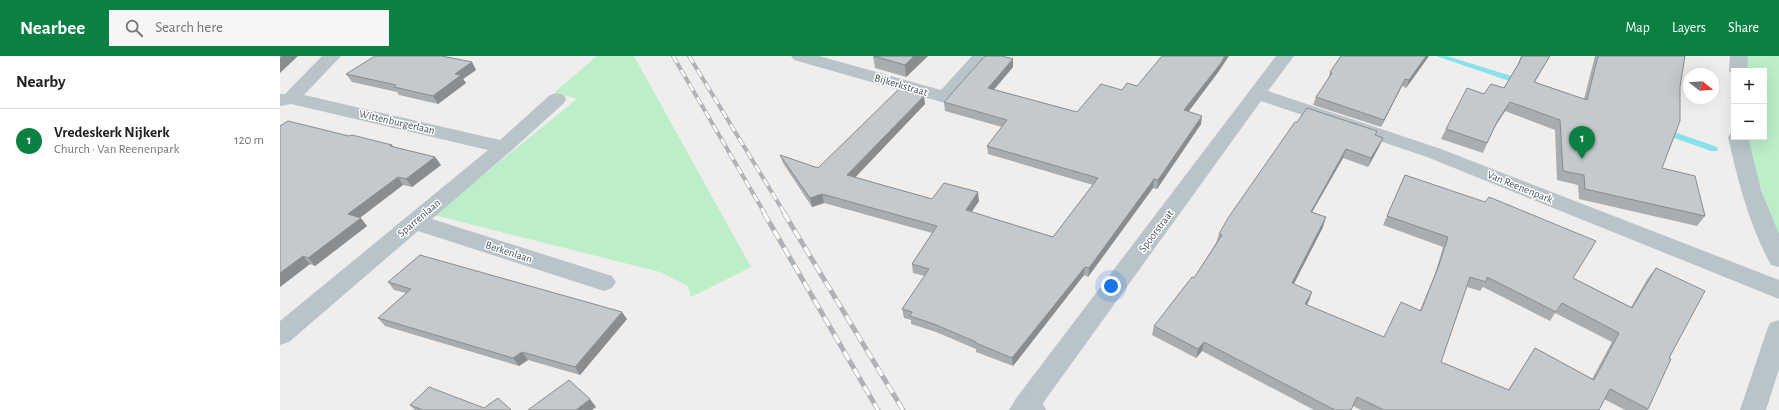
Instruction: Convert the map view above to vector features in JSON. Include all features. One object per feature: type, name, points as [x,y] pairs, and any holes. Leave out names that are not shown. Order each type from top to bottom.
[{"type":"street","points":[[286,99],[332,56]]},
{"type":"street","name":"Bijkerkstraat","points":[[803,57],[945,97],[981,56]]},
{"type":"street","name":"Spoorstraat","points":[[1027,408],[1285,56]]},
{"type":"street","points":[[1738,68],[1739,56]]},
{"type":"street","name":"Van Reenenpark","points":[[1258,94],[1434,153],[1779,290]]},
{"type":"street","name":"Wittenburgerlaan","points":[[286,99],[504,147]]},
{"type":"street","name":"Sparrenlaan","points":[[280,335],[504,147],[557,99]]},
{"type":"street","points":[[1739,140],[1750,190],[1779,259]]},
{"type":"street","name":"Berkenlaan","points":[[414,222],[604,282]]},
{"type":"street","points":[[1753,410],[1779,330]]},
{"type":"green space","points":[[597,56],[634,56],[751,267],[691,297],[688,286],[660,272],[434,215],[577,99],[555,92]]},
{"type":"green space","points":[[1746,56],[1779,56],[1779,236],[1757,178],[1749,140],[1767,140],[1767,68],[1744,68]]},
{"type":"building","points":[[375,56],[442,56],[472,62],[455,74],[461,75],[433,96],[394,87],[396,85],[346,74]]},
{"type":"building","points":[[874,56],[914,56],[905,65]]},
{"type":"building","points":[[985,56],[1002,56],[1013,59],[988,88],[1077,112],[1101,84],[1122,90],[1127,83],[1137,86],[1162,56],[1225,56],[1184,110],[1202,116],[1158,180],[1154,179],[1089,268],[1085,267],[1012,358],[934,324],[910,316],[912,312],[902,309],[929,269],[912,264],[937,226],[822,194],[810,198],[780,155],[818,168],[899,89],[924,96],[847,175],[932,199],[944,183],[978,192],[966,210],[1053,237],[1098,178],[987,146],[1007,120],[944,102]]},
{"type":"building","points":[[1341,56],[1426,56],[1409,80],[1405,79],[1384,120],[1316,97]]},
{"type":"building","points":[[1522,56],[1550,56],[1534,82],[1587,100],[1598,56],[1685,56],[1680,87],[1680,121],[1662,168],[1695,176],[1705,216],[1585,189],[1584,175],[1563,171],[1560,120],[1510,102],[1497,122],[1487,143],[1446,129],[1467,88],[1484,94],[1491,84],[1504,88]]},
{"type":"building","points":[[1307,108],[1377,131],[1375,135],[1383,138],[1371,158],[1346,149],[1311,212],[1326,217],[1292,283],[1312,292],[1305,304],[1384,337],[1401,302],[1421,311],[1448,237],[1387,216],[1405,175],[1485,202],[1489,197],[1596,241],[1573,278],[1632,308],[1656,268],[1705,291],[1669,358],[1671,359],[1648,409],[1610,389],[1599,410],[1384,410],[1357,397],[1351,410],[1335,410],[1204,342],[1198,349],[1154,326],[1192,277],[1194,278],[1222,235],[1219,234],[1228,218],[1295,122],[1297,122]],"holes":[[[1470,277],[1486,282],[1487,277],[1556,312],[1562,303],[1619,333],[1594,380],[1535,348],[1509,390],[1441,362]]]},
{"type":"building","points":[[288,121],[349,136],[352,135],[435,157],[406,179],[398,177],[348,214],[361,218],[308,258],[303,256],[280,273],[280,126]]},
{"type":"building","points":[[420,255],[622,312],[575,367],[522,352],[513,358],[378,318],[411,289],[388,282]]},
{"type":"building","points":[[569,380],[590,399],[576,410],[528,410]]},
{"type":"building","points":[[429,387],[484,408],[498,398],[511,410],[423,410],[410,405]]},
{"type":"waterway","points":[[1440,56],[1521,82]]},
{"type":"waterway","points":[[1663,131],[1714,149]]},
{"type":"railway","points":[[673,56],[765,214]]},
{"type":"railway","points":[[689,56],[785,214]]},
{"type":"railway","points":[[764,213],[878,410]]},
{"type":"railway","points":[[784,213],[903,410]]},
{"type":"place","name":"Vredeskerk Nijkerk","points":[[1582,159]]}]
